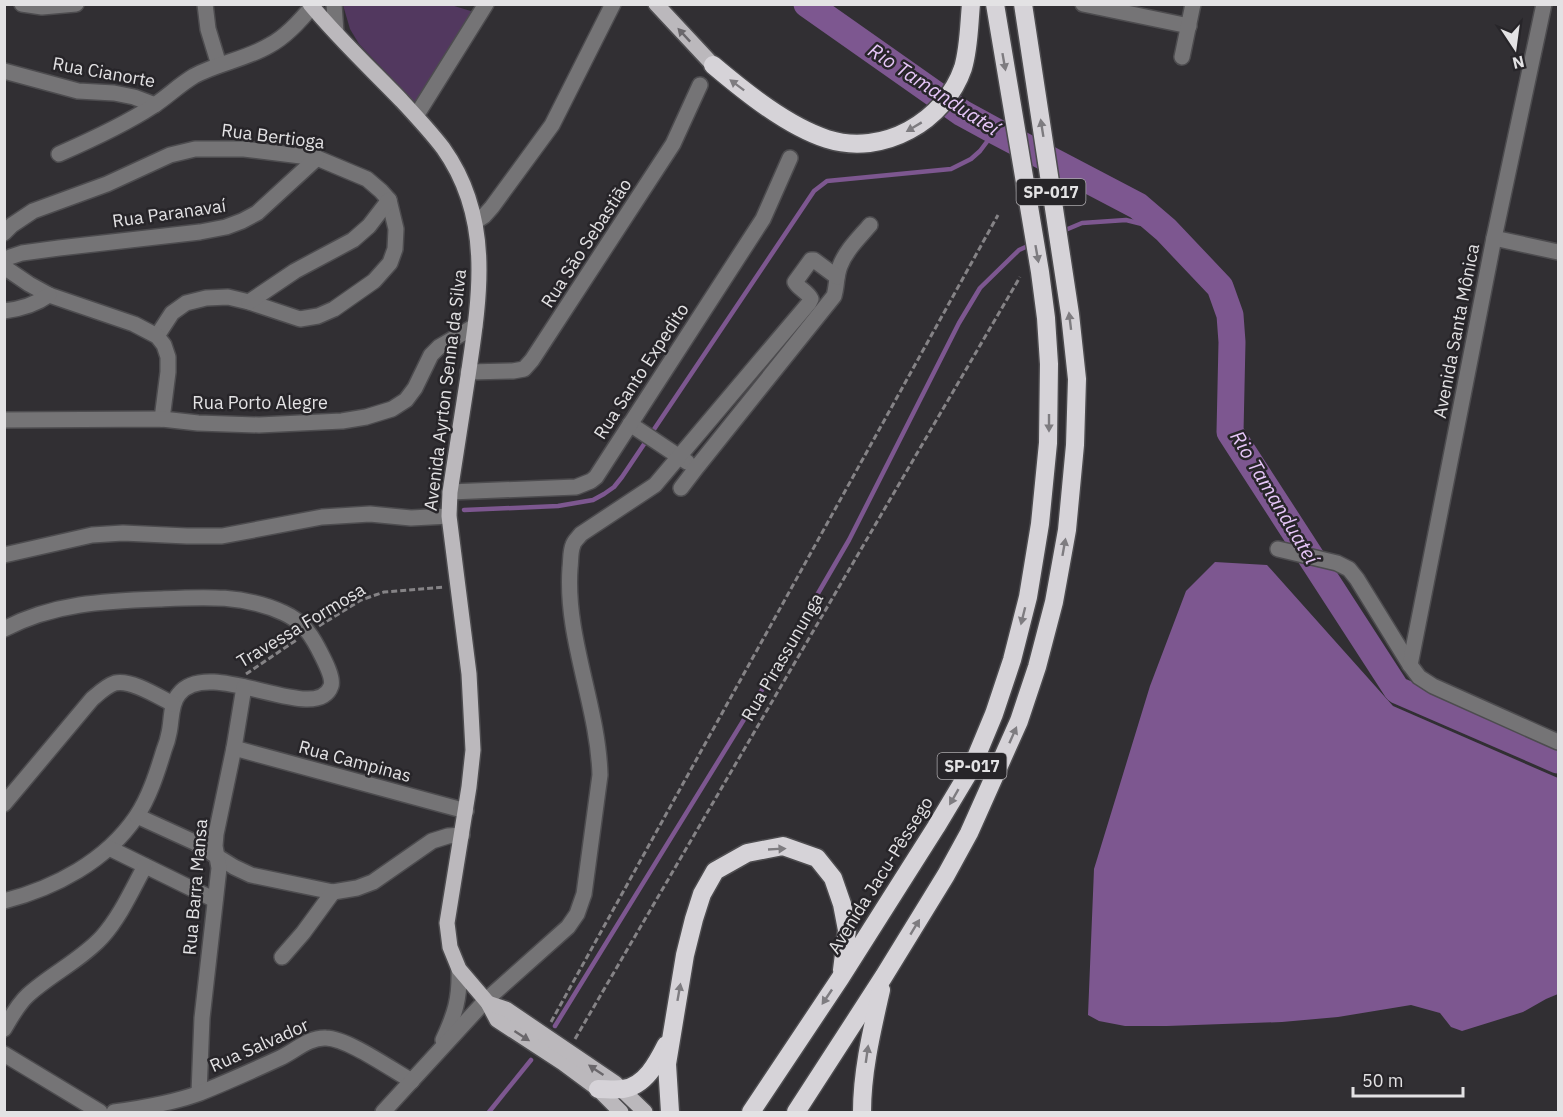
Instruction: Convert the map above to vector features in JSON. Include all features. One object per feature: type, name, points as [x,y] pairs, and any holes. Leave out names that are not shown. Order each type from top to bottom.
[{"type":"highway","points":[[713,65],[762,103],[804,129],[829,140],[853,144],[877,142],[900,136],[921,124],[939,108],[953,89],[963,67],[968,44],[971,4]]},
{"type":"highway","name":"Avenida Jacu-Pêssego","points":[[751,1113],[841,977],[972,767],[994,714],[1012,660],[1028,597],[1040,524],[1048,443],[1049,364],[1040,272],[995,4]]},
{"type":"highway","name":"SP-017","points":[[796,1113],[884,976],[969,833],[1019,721],[1037,667],[1054,602],[1067,530],[1075,445],[1077,379],[1070,314],[1023,4]]},
{"type":"highway","points":[[670,1113],[667,1064],[686,955],[702,894],[716,871],[747,853],[783,846],[817,858],[833,878],[842,904],[847,930],[841,977]]},
{"type":"highway","points":[[862,1113],[868,1046],[884,976]]},
{"type":"highway","points":[[598,1089],[623,1089],[634,1086],[655,1066],[671,1036]]},
{"type":"main road","points":[[656,4],[713,65]]},
{"type":"main road","name":"Avenida Ayrton Senna da Silva","points":[[312,5],[442,147],[463,184],[475,222],[480,261],[478,306],[450,492],[449,516],[469,674],[472,728],[472,760],[466,811],[447,923],[450,947],[459,969],[487,1002],[497,1020],[598,1089],[621,1113]]},
{"type":"main road","name":"Avenida Ayrton Senna da Silva","points":[[487,1002],[506,1009],[623,1089],[645,1113]]},
{"type":"street","points":[[22,4],[42,7],[76,4]]},
{"type":"street","points":[[205,4],[208,29],[219,65]]},
{"type":"street","points":[[334,4],[336,33]]},
{"type":"street","points":[[475,222],[492,207],[552,125],[613,4]]},
{"type":"street","points":[[1083,4],[1189,26]]},
{"type":"street","points":[[1182,57],[1193,4]]},
{"type":"street","name":"Avenida Santa Mônica","points":[[1410,665],[1494,238],[1544,4]]},
{"type":"street","points":[[1551,4],[1558,6]]},
{"type":"street","name":"Rua Cianorte","points":[[4,71],[78,91],[114,93],[155,105],[172,90],[194,76],[271,45],[286,34],[312,5]]},
{"type":"street","points":[[416,116],[482,5]]},
{"type":"street","name":"Rua São Sebastião","points":[[468,372],[524,369],[532,360],[673,144],[700,85]]},
{"type":"street","points":[[59,154],[155,105]]},
{"type":"street","name":"Rua Bertioga","points":[[4,233],[33,211],[107,184],[170,155],[195,148],[244,149],[317,158],[367,179],[389,200]]},
{"type":"street","name":"Rua Paranavaí","points":[[4,261],[22,253],[226,227],[257,213],[317,158]]},
{"type":"street","name":"Rua Santo Expedito","points":[[450,492],[576,486],[585,484],[596,477],[763,219],[790,158]]},
{"type":"street","points":[[249,302],[295,272],[354,240],[369,226],[389,200]]},
{"type":"street","points":[[157,336],[172,313],[186,303],[207,298],[228,297],[300,319],[318,316],[334,309],[374,281],[390,263],[395,249],[396,228],[389,200]]},
{"type":"street","points":[[681,488],[834,296],[840,265],[847,252],[870,225]]},
{"type":"street","points":[[1494,238],[1558,252]]},
{"type":"street","points":[[383,1113],[487,1002],[568,927],[578,914],[584,894],[600,775],[595,732],[576,642],[569,589],[572,546],[581,534],[655,485],[809,303],[810,296],[795,282],[811,260],[837,276]]},
{"type":"street","points":[[4,267],[49,295],[134,324],[157,336],[164,345],[168,357],[162,419]]},
{"type":"street","points":[[4,311],[37,303],[49,295]]},
{"type":"street","name":"Rua Porto Alegre","points":[[4,420],[162,419],[259,425],[366,417],[392,409],[406,400],[415,388],[431,355],[439,347],[476,326]]},
{"type":"street","points":[[630,424],[696,467]]},
{"type":"street","points":[[4,555],[92,535],[123,533],[222,536],[322,517],[370,514],[411,518],[449,516]]},
{"type":"street","points":[[1278,549],[1337,563],[1349,569],[1419,677],[1433,686],[1558,742]]},
{"type":"street","points":[[4,629],[48,611],[102,601],[211,596],[239,599],[285,613],[309,632],[332,679],[327,692],[312,700],[211,682],[197,682],[187,687],[178,694],[173,704],[169,735],[146,797],[137,816],[120,837],[74,874],[4,901]]},
{"type":"street","points":[[4,804],[92,699],[105,688],[123,682],[173,704]]},
{"type":"street","name":"Rua Barra Mansa","points":[[199,1093],[202,1018],[219,868],[215,846],[216,834],[234,748],[237,686]]},
{"type":"street","name":"Rua Campinas","points":[[234,748],[466,811]]},
{"type":"street","points":[[137,816],[194,842],[251,875],[333,892],[357,888],[373,882],[432,842],[448,836],[462,835]]},
{"type":"street","points":[[109,848],[215,900]]},
{"type":"street","points":[[4,1029],[27,995],[100,939],[114,922],[146,866]]},
{"type":"street","points":[[282,957],[333,892]]},
{"type":"street","points":[[437,1054],[454,1017],[459,999],[459,969]]},
{"type":"street","name":"Rua Salvador","points":[[114,1113],[199,1093],[324,1037],[349,1044],[412,1081]]},
{"type":"street","points":[[4,1054],[100,1113]]},
{"type":"path","points":[[544,1036],[998,215]]},
{"type":"path","name":"Rua Pirassununga","points":[[568,1051],[1020,277]]},
{"type":"path","name":"Travessa Formosa","points":[[237,686],[309,632],[361,600],[384,592],[458,586]]},
{"type":"shaded area","points":[[343,5],[451,5],[474,12],[416,104],[359,44],[350,29]]},
{"type":"shaded area","points":[[1215,562],[1267,565],[1393,706],[1558,778],[1558,994],[1523,1012],[1462,1031],[1451,1027],[1440,1013],[1411,1005],[1338,1017],[1282,1022],[1167,1026],[1125,1026],[1099,1021],[1088,1015],[1094,869],[1150,686],[1186,591]]},
{"type":"waterway","name":"Rio Tamanduateí","points":[[807,4],[962,113],[1138,206],[1166,230],[1220,287],[1230,315],[1232,342],[1230,432],[1397,690],[1558,760]]},
{"type":"waterway","points":[[464,510],[558,506],[593,500],[614,487],[814,191],[827,181],[951,169],[971,159],[995,131]]},
{"type":"waterway","points":[[1063,231],[1082,223],[1126,220],[1166,230]]},
{"type":"waterway","points":[[555,1026],[756,700],[849,540],[959,323],[980,288],[1019,250],[1030,245]]},
{"type":"waterway","points":[[489,1112],[531,1060]]}]
